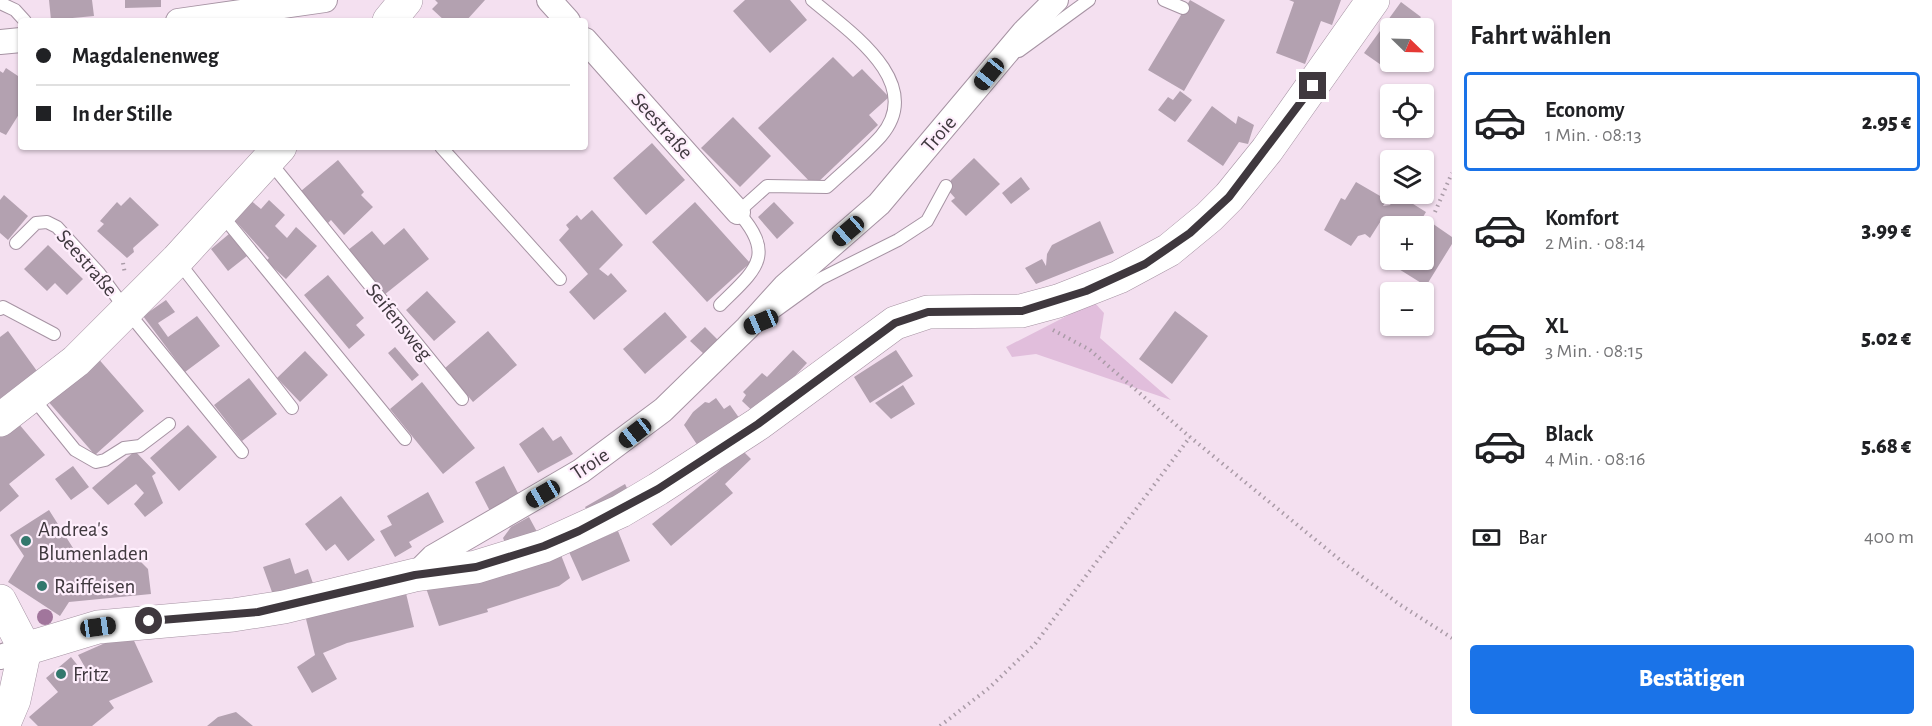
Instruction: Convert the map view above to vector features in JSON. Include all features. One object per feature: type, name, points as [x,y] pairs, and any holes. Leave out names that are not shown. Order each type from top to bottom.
[{"type":"street","points":[[199,18],[325,0]]},
{"type":"street","points":[[391,18],[406,0]]},
{"type":"street","points":[[549,0],[565,18]]},
{"type":"street","name":"Troie","points":[[415,575],[433,557],[581,471],[621,444],[663,410],[747,328],[785,286],[879,204],[1000,61],[1056,0]]},
{"type":"street","points":[[13,653],[98,627],[258,612],[415,575],[476,567],[518,555],[544,546],[621,511],[758,424],[895,323],[928,312],[1022,311],[1086,291],[1145,264],[1168,250],[1209,218],[1267,150],[1373,0]]},
{"type":"street","points":[[0,42],[18,40]]},
{"type":"street","name":"Seestraße","points":[[588,43],[738,212]]},
{"type":"street","name":"Seestraße","points":[[0,420],[76,361],[177,260],[274,153]]},
{"type":"street","points":[[0,601],[13,653],[14,700],[3,726]]},
{"type":"lane","points":[[738,212],[767,186],[827,187],[881,135],[892,112],[892,87],[882,64],[870,50],[812,0]]},
{"type":"lane","name":"Troie","points":[[1000,61],[1014,55],[1089,0]]},
{"type":"lane","points":[[1164,0],[1183,8]]},
{"type":"lane","points":[[0,3],[15,10],[23,18]]},
{"type":"lane","points":[[443,150],[560,279]]},
{"type":"lane","name":"Seestraße","points":[[274,153],[337,245]]},
{"type":"lane","name":"Troie","points":[[747,328],[761,322],[820,279],[888,245],[927,221],[946,186]]},
{"type":"lane","name":"Seestraße","points":[[720,305],[746,279],[758,259],[759,246],[756,234],[738,212]]},
{"type":"lane","points":[[220,213],[405,439]]},
{"type":"lane","name":"Seestraße","points":[[16,243],[36,223],[47,222],[57,226],[99,273],[127,311],[242,452]]},
{"type":"lane","name":"Seifensweg","points":[[337,245],[462,399]]},
{"type":"lane","points":[[177,260],[292,408]]},
{"type":"lane","points":[[0,309],[3,307],[54,334]]},
{"type":"lane","points":[[32,396],[75,450],[96,462],[105,460],[124,448],[140,446],[169,424]]},
{"type":"path","points":[[1435,212],[1452,173]]},
{"type":"path","points":[[1022,311],[1090,350],[1190,436],[1372,585],[1452,638]]},
{"type":"path","points":[[940,726],[989,688],[1035,644],[1190,436]]},
{"type":"shaded area","points":[[1094,302],[1104,313],[1100,338],[1171,400],[1036,354],[1012,357],[1006,347]]},
{"type":"building","points":[[49,0],[92,0],[94,16],[51,18]]},
{"type":"building","points":[[125,0],[161,0],[161,7],[125,8]]},
{"type":"building","points":[[435,0],[485,0],[469,18],[442,18],[432,9],[438,3]]},
{"type":"building","points":[[745,0],[790,0],[807,20],[770,53],[733,11]]},
{"type":"building","points":[[1190,0],[1225,20],[1184,91],[1148,70]]},
{"type":"building","points":[[1289,0],[1341,0],[1332,25],[1321,21],[1305,64],[1276,53],[1294,2]]},
{"type":"building","points":[[1401,2],[1421,17],[1420,18],[1389,18]]},
{"type":"building","points":[[1380,31],[1380,64],[1364,53]]},
{"type":"building","points":[[833,57],[853,77],[862,69],[889,97],[869,115],[878,125],[814,186],[758,128]]},
{"type":"building","points":[[6,68],[18,76],[18,116],[6,135],[0,132],[0,71],[3,73]]},
{"type":"building","points":[[1180,91],[1192,100],[1175,122],[1158,110],[1168,97],[1173,100]]},
{"type":"building","points":[[1212,106],[1236,124],[1238,116],[1254,125],[1248,144],[1239,142],[1223,166],[1187,141]]},
{"type":"building","points":[[733,117],[771,156],[740,187],[701,148]]},
{"type":"building","points":[[652,143],[685,180],[646,215],[613,178]]},
{"type":"building","points":[[974,158],[1000,184],[966,216],[951,201],[955,198],[947,189],[951,180]]},
{"type":"building","points":[[338,160],[364,192],[361,195],[373,207],[344,235],[331,220],[328,223],[301,191]]},
{"type":"building","points":[[1021,177],[1030,189],[1011,204],[1002,193]]},
{"type":"building","points":[[1356,182],[1380,196],[1380,204],[1384,204],[1383,206],[1413,204],[1426,212],[1424,216],[1380,216],[1380,222],[1370,238],[1365,234],[1358,236],[1351,246],[1324,230],[1341,198],[1345,200]]},
{"type":"building","points":[[4,195],[28,216],[8,240],[0,233],[0,200]]},
{"type":"building","points":[[130,197],[159,225],[133,248],[134,252],[127,258],[97,231],[104,224],[100,221],[117,202],[121,206]]},
{"type":"building","points":[[249,199],[261,209],[269,200],[285,215],[275,226],[287,238],[296,227],[317,246],[286,279],[266,261],[269,258],[231,216]]},
{"type":"building","points":[[695,202],[750,263],[707,302],[652,242]]},
{"type":"building","points":[[774,202],[794,223],[777,239],[758,217]]},
{"type":"building","points":[[592,210],[623,245],[599,269],[608,276],[611,273],[627,291],[594,320],[569,292],[588,274],[559,240],[569,229],[566,225],[577,215],[581,220]]},
{"type":"building","points":[[1100,221],[1114,253],[1036,284],[1025,268],[1042,259],[1046,266],[1047,254],[1052,245]]},
{"type":"building","points":[[1434,225],[1452,237],[1452,244],[1428,282],[1420,282],[1400,270],[1434,270]]},
{"type":"building","points":[[404,228],[429,259],[384,295],[348,250],[372,231],[384,245]]},
{"type":"building","points":[[229,234],[247,256],[228,271],[211,249]]},
{"type":"building","points":[[48,245],[83,279],[67,295],[55,283],[47,291],[24,269]]},
{"type":"building","points":[[328,275],[364,318],[356,325],[365,335],[349,349],[304,295]]},
{"type":"building","points":[[427,291],[456,322],[434,341],[406,310]]},
{"type":"building","points":[[166,300],[175,312],[158,323],[168,337],[197,316],[220,346],[185,372],[143,316]]},
{"type":"building","points":[[1175,311],[1208,336],[1172,384],[1139,359]]},
{"type":"building","points":[[665,312],[687,337],[645,374],[623,349]]},
{"type":"building","points":[[705,327],[719,341],[705,355],[690,341]]},
{"type":"building","points":[[8,331],[42,378],[0,408],[0,337]]},
{"type":"building","points":[[488,331],[517,365],[473,402],[445,368]]},
{"type":"building","points":[[395,347],[419,375],[412,381],[388,353]]},
{"type":"building","points":[[793,350],[807,363],[758,416],[742,401],[746,395],[743,392],[762,373],[767,377]]},
{"type":"building","points":[[896,350],[913,376],[870,403],[854,377]]},
{"type":"building","points":[[305,351],[328,375],[300,402],[277,378]]},
{"type":"building","points":[[96,356],[144,411],[95,455],[46,399]]},
{"type":"building","points":[[249,378],[277,414],[242,441],[214,405]]},
{"type":"building","points":[[422,382],[475,448],[443,474],[390,409]]},
{"type":"building","points":[[903,385],[915,404],[891,419],[875,403]]},
{"type":"building","points":[[716,398],[724,409],[730,405],[742,422],[698,446],[684,425],[693,412],[705,402],[709,403]]},
{"type":"building","points":[[13,417],[45,455],[9,484],[19,496],[0,512],[0,428]]},
{"type":"building","points":[[188,425],[217,457],[179,491],[150,458]]},
{"type":"building","points":[[543,427],[553,441],[561,436],[573,454],[538,473],[519,444]]},
{"type":"building","points":[[741,449],[751,459],[725,484],[733,493],[671,546],[652,524],[716,473]]},
{"type":"building","points":[[135,451],[156,473],[152,476],[163,503],[145,517],[134,504],[144,493],[136,484],[108,505],[92,488]]},
{"type":"building","points":[[73,466],[89,487],[71,500],[55,479]]},
{"type":"building","points":[[504,466],[520,497],[491,513],[475,482]]},
{"type":"building","points":[[625,484],[632,498],[593,520],[585,507]]},
{"type":"building","points":[[428,492],[444,522],[409,542],[412,547],[395,557],[380,531],[392,525],[387,516]]},
{"type":"building","points":[[341,496],[375,540],[348,561],[335,544],[326,551],[305,524]]},
{"type":"building","points":[[49,510],[73,548],[60,557],[130,551],[148,569],[151,594],[69,602],[60,616],[8,582],[24,556],[10,535]]},
{"type":"building","points":[[529,517],[542,541],[510,554],[503,538],[511,527]]},
{"type":"building","points":[[618,531],[630,561],[582,581],[569,552]]},
{"type":"building","points":[[561,555],[570,578],[559,586],[487,609],[488,612],[439,626],[425,585]]},
{"type":"building","points":[[290,558],[295,574],[308,569],[316,592],[277,606],[263,567]]},
{"type":"building","points":[[405,589],[414,627],[347,643],[323,653],[337,679],[312,693],[297,667],[315,655],[305,615]]},
{"type":"building","points":[[130,632],[153,682],[109,701],[114,708],[92,726],[38,726],[29,717],[58,692],[46,678],[71,657],[83,672],[86,669],[78,655]]},
{"type":"building","points":[[236,712],[253,726],[207,726],[218,717]]},
{"type":"place","name":"Andrea's Blumenladen","points":[[26,541]]},
{"type":"place","name":"Raiffeisen","points":[[42,586]]},
{"type":"place","name":"Fritz","points":[[61,674]]},
{"type":"route","points":[[149,621],[233,615],[285,607],[415,575],[476,567],[544,546],[579,531],[621,511],[658,489],[758,424],[895,323],[928,312],[1005,313],[1022,311],[1086,291],[1145,264],[1168,250],[1209,218],[1229,197],[1267,150],[1313,86]]}]
